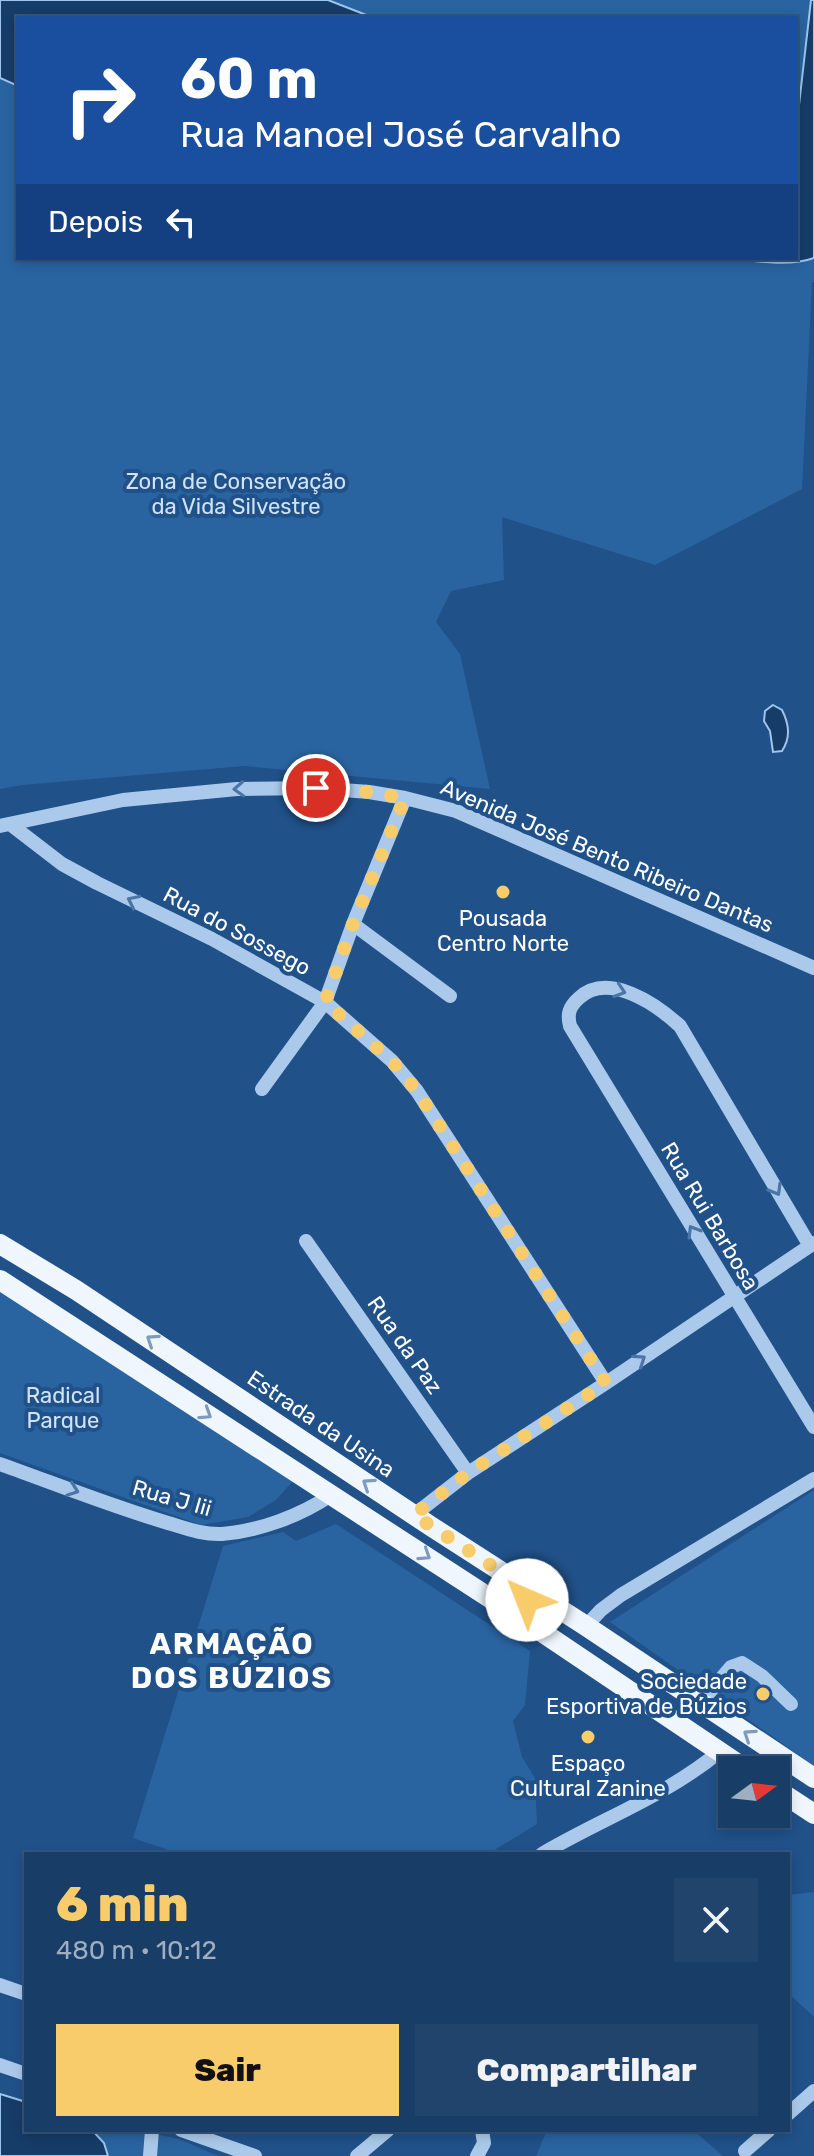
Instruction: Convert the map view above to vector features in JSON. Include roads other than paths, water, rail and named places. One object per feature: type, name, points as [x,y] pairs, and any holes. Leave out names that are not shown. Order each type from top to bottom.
[{"type":"main road","name":"Estrada da Usina","points":[[0,1244],[76,1290],[814,1778]]},
{"type":"main road","points":[[0,1280],[539,1630],[725,1756]]},
{"type":"main road","points":[[513,1613],[527,1604],[527,1595],[521,1585]]},
{"type":"main road","points":[[539,1630],[532,1615],[538,1608],[550,1603]]},
{"type":"main road","points":[[790,1798],[814,1814]]},
{"type":"street","name":"Avenida José Bento Ribeiro Dantas","points":[[5,825],[123,800],[237,789],[316,788],[405,798],[456,811],[814,968]]},
{"type":"street","points":[[262,1089],[325,1002],[353,924],[405,798]]},
{"type":"street","name":"Rua do Sossego","points":[[5,825],[62,864],[212,939],[325,1002],[392,1061],[417,1091],[606,1383]]},
{"type":"street","points":[[353,924],[450,996]]},
{"type":"street","name":"Rua Rui Barbosa","points":[[812,1244],[680,1026],[663,1010],[612,988],[598,986],[581,996],[567,1016],[570,1026],[814,1427]]},
{"type":"street","name":"Rua da Paz","points":[[306,1241],[468,1473]]},
{"type":"street","points":[[414,1515],[468,1473],[812,1244]]},
{"type":"street","name":"Rua J Iii","points":[[0,1464],[145,1516],[201,1532],[221,1534],[247,1530],[305,1510],[331,1495]]},
{"type":"street","points":[[586,1626],[621,1595],[814,1479]]},
{"type":"street","points":[[701,1702],[731,1667],[742,1663],[754,1668],[791,1704]]},
{"type":"street","points":[[565,1847],[670,1788],[719,1752]]},
{"type":"street","points":[[0,1985],[24,1993]]},
{"type":"street","points":[[0,2065],[24,2073]]},
{"type":"street","points":[[790,2112],[814,2091]]},
{"type":"street","points":[[150,2156],[152,2132]]},
{"type":"street","points":[[187,2132],[255,2156]]},
{"type":"street","points":[[357,2156],[386,2132]]},
{"type":"street","points":[[477,2156],[484,2143],[482,2132]]},
{"type":"street","points":[[745,2151],[767,2132]]},
{"type":"place","name":"Pousada Centro Norte","points":[[503,892]]},
{"type":"place","name":"Sociedade Esportiva de Búzios","points":[[763,1694]]},
{"type":"place","name":"Espaço Cultural Zanine","points":[[588,1737]]},
{"type":"district","name":"ARMAÇÃO DOS BÚZIOS","points":[[232,1661]]},
{"type":"park label","name":"Zona de Conservação da Vida Silvestre","points":[[236,494]]},
{"type":"park label","name":"Radical Parque","points":[[63,1408]]}]
